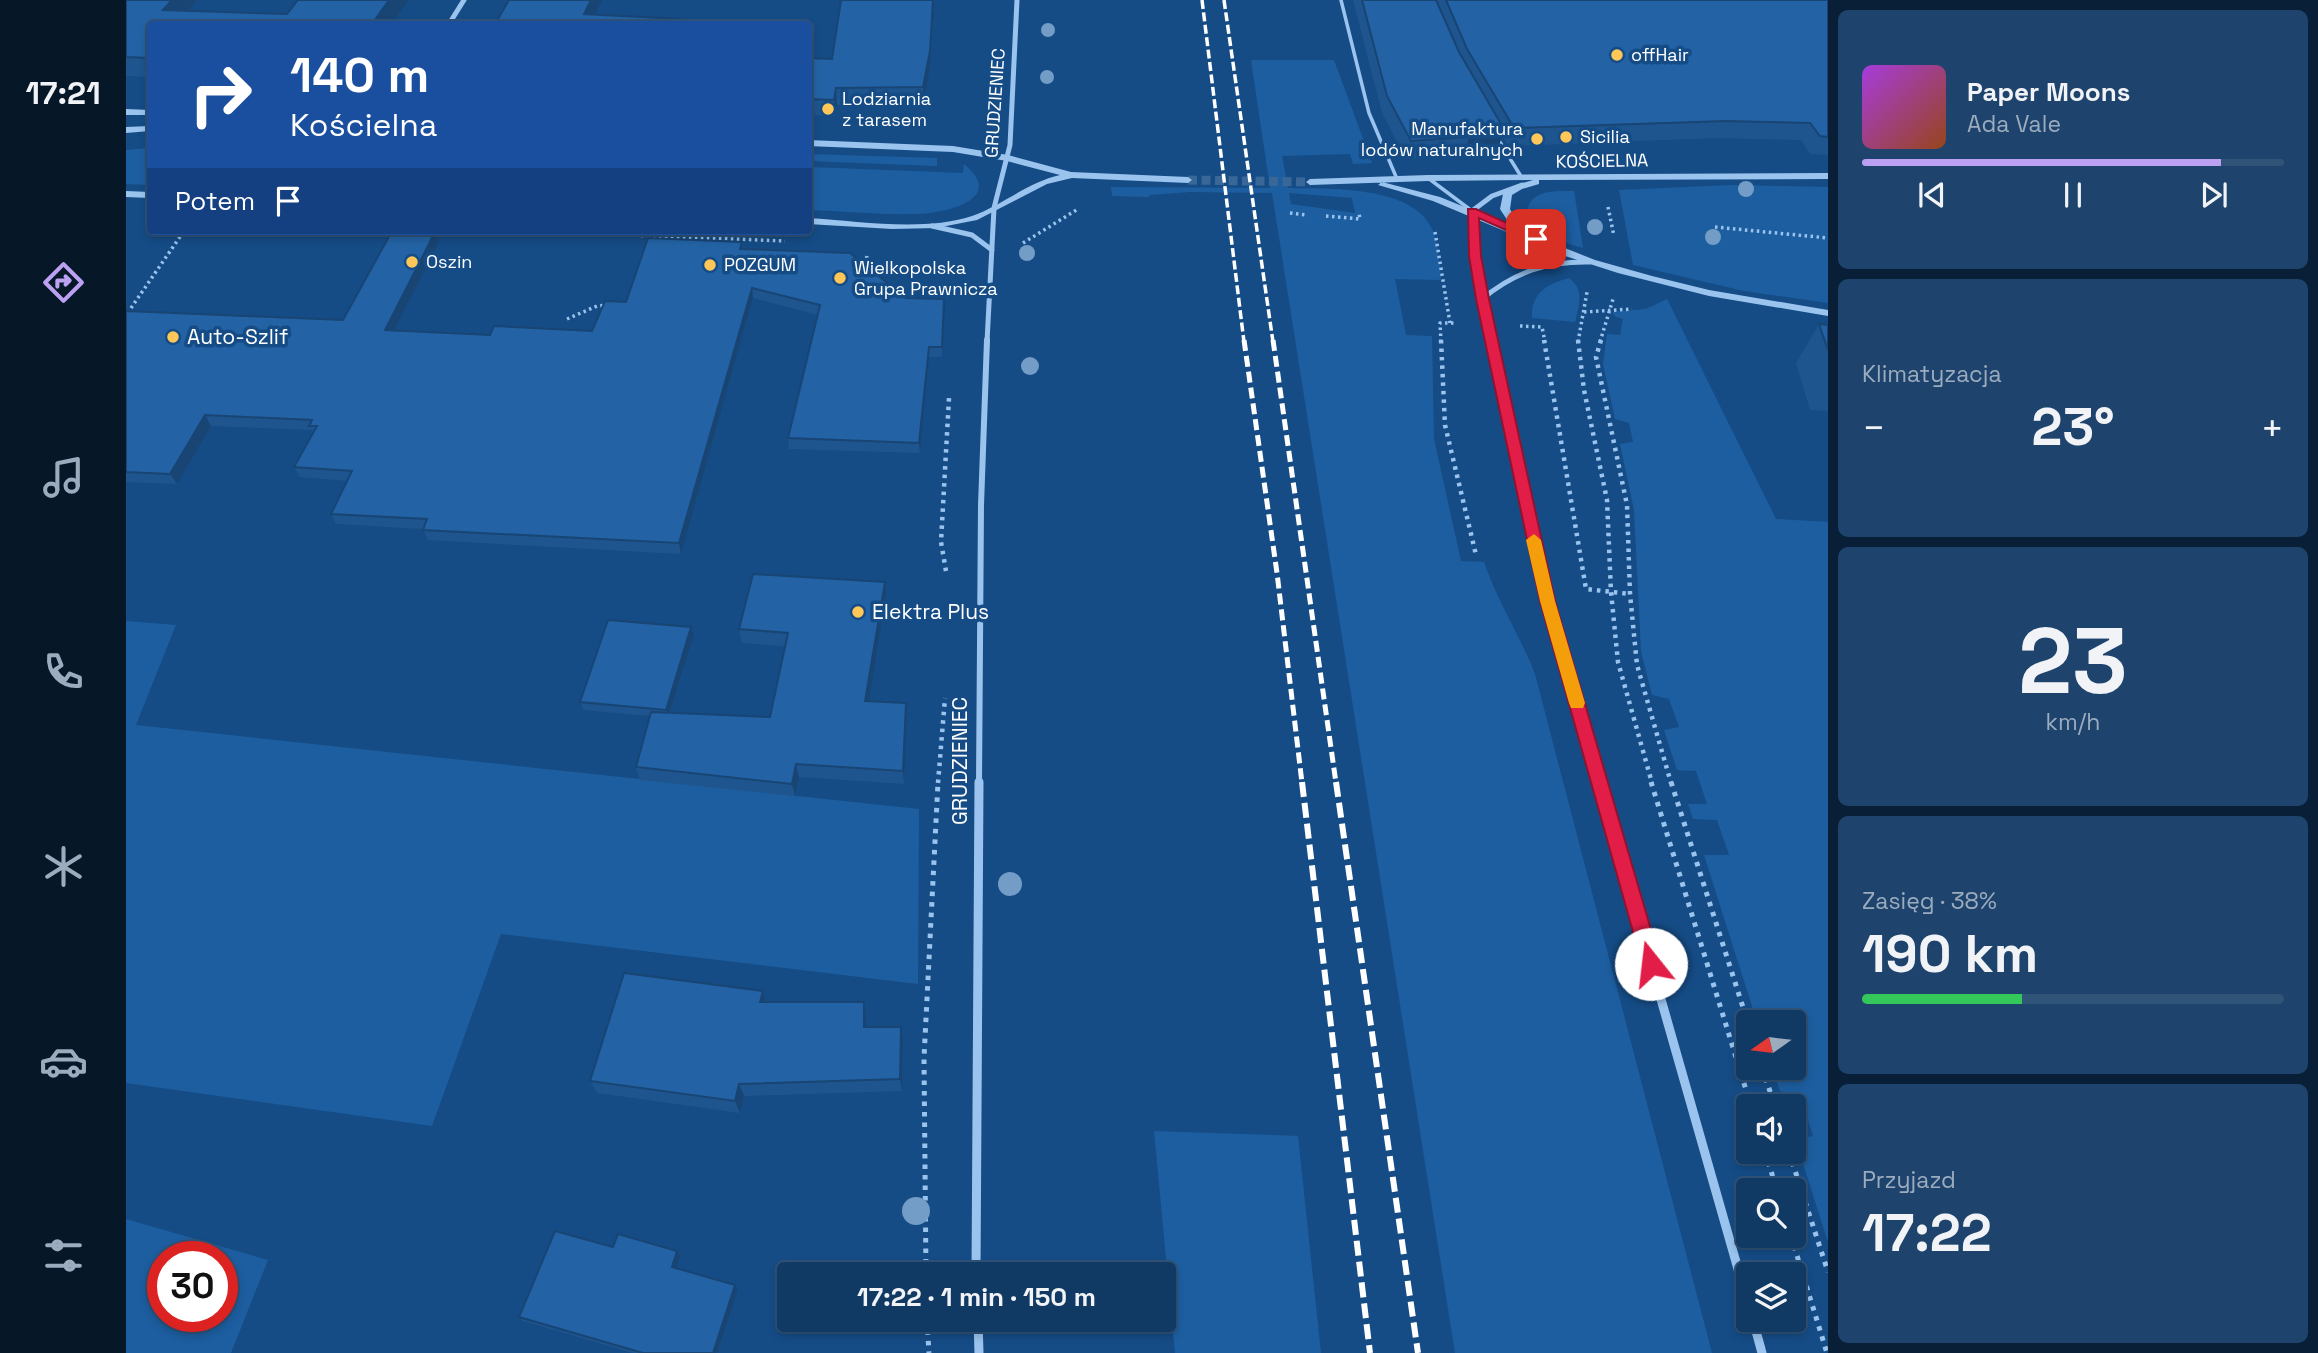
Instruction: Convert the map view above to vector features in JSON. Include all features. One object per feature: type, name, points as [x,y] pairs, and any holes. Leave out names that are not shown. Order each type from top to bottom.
[{"type":"street","points":[[451,21],[464,0]]},
{"type":"street","name":"GRUDZIENIEC","points":[[976,1262],[981,505],[992,250],[995,208],[1008,158],[1017,0]]},
{"type":"street","points":[[126,113],[147,113]]},
{"type":"street","points":[[126,130],[147,129]]},
{"type":"street","points":[[812,144],[953,149],[1008,158],[1072,175],[1188,180]]},
{"type":"street","name":"KOŚCIELNA","points":[[1361,181],[1709,174],[1828,176]]},
{"type":"street","points":[[812,221],[928,225],[972,219],[1025,190],[1072,175]]},
{"type":"street","points":[[1472,211],[1500,192],[1550,178]]},
{"type":"street","points":[[1310,182],[1361,181],[1426,194],[1592,262],[1753,302],[1828,313]]},
{"type":"street","points":[[1518,231],[1505,209],[1508,194],[1538,181]]},
{"type":"street","points":[[126,194],[147,195]]},
{"type":"street","points":[[1472,211],[1475,256],[1482,299],[1547,601],[1736,1262]]},
{"type":"street","points":[[928,225],[972,235],[992,250]]},
{"type":"street","points":[[1482,299],[1499,284],[1538,265],[1570,261],[1592,262]]},
{"type":"street","points":[[978,1332],[979,1353]]},
{"type":"street","points":[[1756,1332],[1762,1353]]},
{"type":"lane","points":[[1341,0],[1369,113],[1396,179]]},
{"type":"lane","points":[[1492,130],[1522,178]]},
{"type":"lane","points":[[1428,178],[1472,211]]},
{"type":"path","points":[[1600,177],[1621,270],[1596,357],[1627,505],[1630,594],[1637,664],[1651,720],[1744,1010]]},
{"type":"path","points":[[1357,219],[1360,219],[1358,209]]},
{"type":"path","points":[[1430,223],[1435,231],[1450,323]]},
{"type":"path","points":[[1715,227],[1828,238]]},
{"type":"path","points":[[131,308],[181,235]]},
{"type":"path","points":[[1592,262],[1578,340],[1584,390],[1607,500],[1611,592],[1618,662],[1632,719],[1747,1094]]},
{"type":"path","points":[[857,269],[866,264]]},
{"type":"path","points":[[567,319],[597,306],[617,305]]},
{"type":"path","points":[[946,574],[941,542],[950,392]]},
{"type":"path","points":[[926,1262],[924,1185],[928,960],[945,696]]},
{"type":"path","points":[[1793,1164],[1828,1272]]},
{"type":"path","points":[[1795,1248],[1827,1353]]},
{"type":"path","points":[[928,1332],[929,1353]]},
{"type":"shaded area","points":[[1251,60],[1334,60],[1372,163],[1353,164],[1350,154],[1282,156],[1288,188],[1345,190],[1387,196],[1420,213],[1434,233],[1441,280],[1395,279],[1406,335],[1432,336],[1434,439],[1461,561],[1484,562],[1535,674],[1712,1353],[1455,1353],[1272,193],[1190,192],[1149,197],[1112,196],[1111,187],[1270,188]],"holes":[[[1289,193],[1352,198],[1355,213],[1291,204]]]},
{"type":"shaded area","points":[[147,148],[147,185],[126,184],[126,150]]},
{"type":"shaded area","points":[[812,154],[937,158],[937,166],[812,161]]},
{"type":"shaded area","points":[[964,164],[976,176],[979,186],[976,195],[968,202],[943,211],[917,214],[812,210],[812,167],[963,173]]},
{"type":"shaded area","points":[[1731,185],[1828,187],[1828,303],[1744,291],[1633,265],[1619,190]]},
{"type":"shaded area","points":[[1574,191],[1583,248],[1558,240],[1543,231],[1536,226],[1527,212],[1529,204],[1538,195]]},
{"type":"shaded area","points":[[1569,278],[1579,293],[1575,322],[1532,318],[1537,296],[1554,283]]},
{"type":"shaded area","points":[[1667,299],[1776,519],[1828,522],[1828,1242],[1803,1164],[1806,1164],[1806,1137],[1813,1136],[1806,1114],[1806,1094],[1780,1091],[1776,1080],[1806,1080],[1806,1010],[1753,1010],[1704,855],[1729,855],[1717,820],[1693,819],[1688,804],[1707,804],[1696,771],[1677,770],[1664,730],[1679,727],[1669,699],[1652,695],[1641,651],[1634,510],[1620,444],[1633,442],[1629,423],[1615,419],[1603,364],[1607,334],[1620,335],[1623,319],[1612,312],[1646,309]]},
{"type":"shaded area","points":[[126,621],[176,625],[136,725],[919,809],[918,984],[501,934],[432,1126],[126,1083]]},
{"type":"shaded area","points":[[1154,1131],[1298,1136],[1321,1353],[1175,1353],[1173,1332],[1176,1332],[1176,1262],[1166,1262]]},
{"type":"shaded area","points":[[126,1219],[202,1241],[147,1241],[147,1332],[238,1332],[238,1251],[268,1260],[231,1353],[126,1353]]},
{"type":"building","points":[[126,0],[172,0],[163,10],[287,14],[298,0],[389,0],[374,21],[147,21],[147,58],[126,57]]},
{"type":"building","points":[[509,0],[591,0],[584,14],[681,19],[680,21],[497,21]]},
{"type":"building","points":[[841,0],[933,0],[930,51],[923,87],[836,88],[834,100],[812,99],[812,58],[832,59]]},
{"type":"building","points":[[1362,0],[1436,0],[1459,52],[1504,129],[1468,134],[1469,137],[1411,141],[1387,96]]},
{"type":"building","points":[[1446,0],[1828,0],[1828,137],[1820,136],[1810,123],[1725,121],[1514,128],[1467,49]]},
{"type":"building","points":[[390,235],[433,235],[385,330],[490,335],[494,326],[592,331],[605,301],[626,302],[648,238],[742,242],[740,249],[850,253],[906,298],[944,299],[942,347],[929,347],[919,443],[788,438],[820,305],[752,288],[679,543],[423,530],[427,519],[331,514],[352,471],[294,467],[317,426],[309,426],[312,420],[205,415],[170,474],[126,472],[126,311],[343,320]]},
{"type":"building","points":[[1819,324],[1828,325],[1828,350]]},
{"type":"building","points":[[753,574],[885,582],[865,701],[906,703],[903,771],[796,764],[792,784],[636,767],[651,712],[770,717],[788,633],[739,629]]},
{"type":"building","points":[[608,620],[691,627],[666,710],[580,702]]},
{"type":"building","points":[[624,973],[763,991],[760,1002],[864,1002],[864,1027],[901,1027],[900,1079],[739,1084],[735,1101],[590,1081]]},
{"type":"building","points":[[555,1231],[613,1247],[618,1234],[677,1251],[672,1267],[735,1285],[713,1353],[643,1353],[519,1317]]},
{"type":"tunnel","points":[[1188,180],[1310,182]]},
{"type":"railway","points":[[1202,0],[1244,342]]},
{"type":"railway","points":[[1224,0],[1273,342]]},
{"type":"railway","points":[[1244,340],[1277,573],[1302,783]]},
{"type":"railway","points":[[1273,340],[1336,783]]},
{"type":"railway","points":[[1302,782],[1370,1353]]},
{"type":"railway","points":[[1336,782],[1418,1353]]},
{"type":"slow traffic","points":[[1534,540],[1547,601],[1577,703]]},
{"type":"place","name":"offHair","points":[[1617,55]]},
{"type":"place","name":"Lodziarnia z tarasem","points":[[828,109]]},
{"type":"place","name":"Sicilia","points":[[1566,137]]},
{"type":"place","name":"Manufaktura lodów naturalnych","points":[[1537,139]]},
{"type":"place","name":"Oszin","points":[[412,262]]},
{"type":"place","name":"POZGUM","points":[[710,265]]},
{"type":"place","name":"Wielkopolska Grupa Prawnicza","points":[[840,278]]},
{"type":"place","name":"Auto-Szlif","points":[[173,337]]},
{"type":"place","name":"Elektra Plus","points":[[858,612]]},
{"type":"route","points":[[1536,239],[1472,211],[1475,256],[1482,299],[1547,601],[1651,964]]}]
